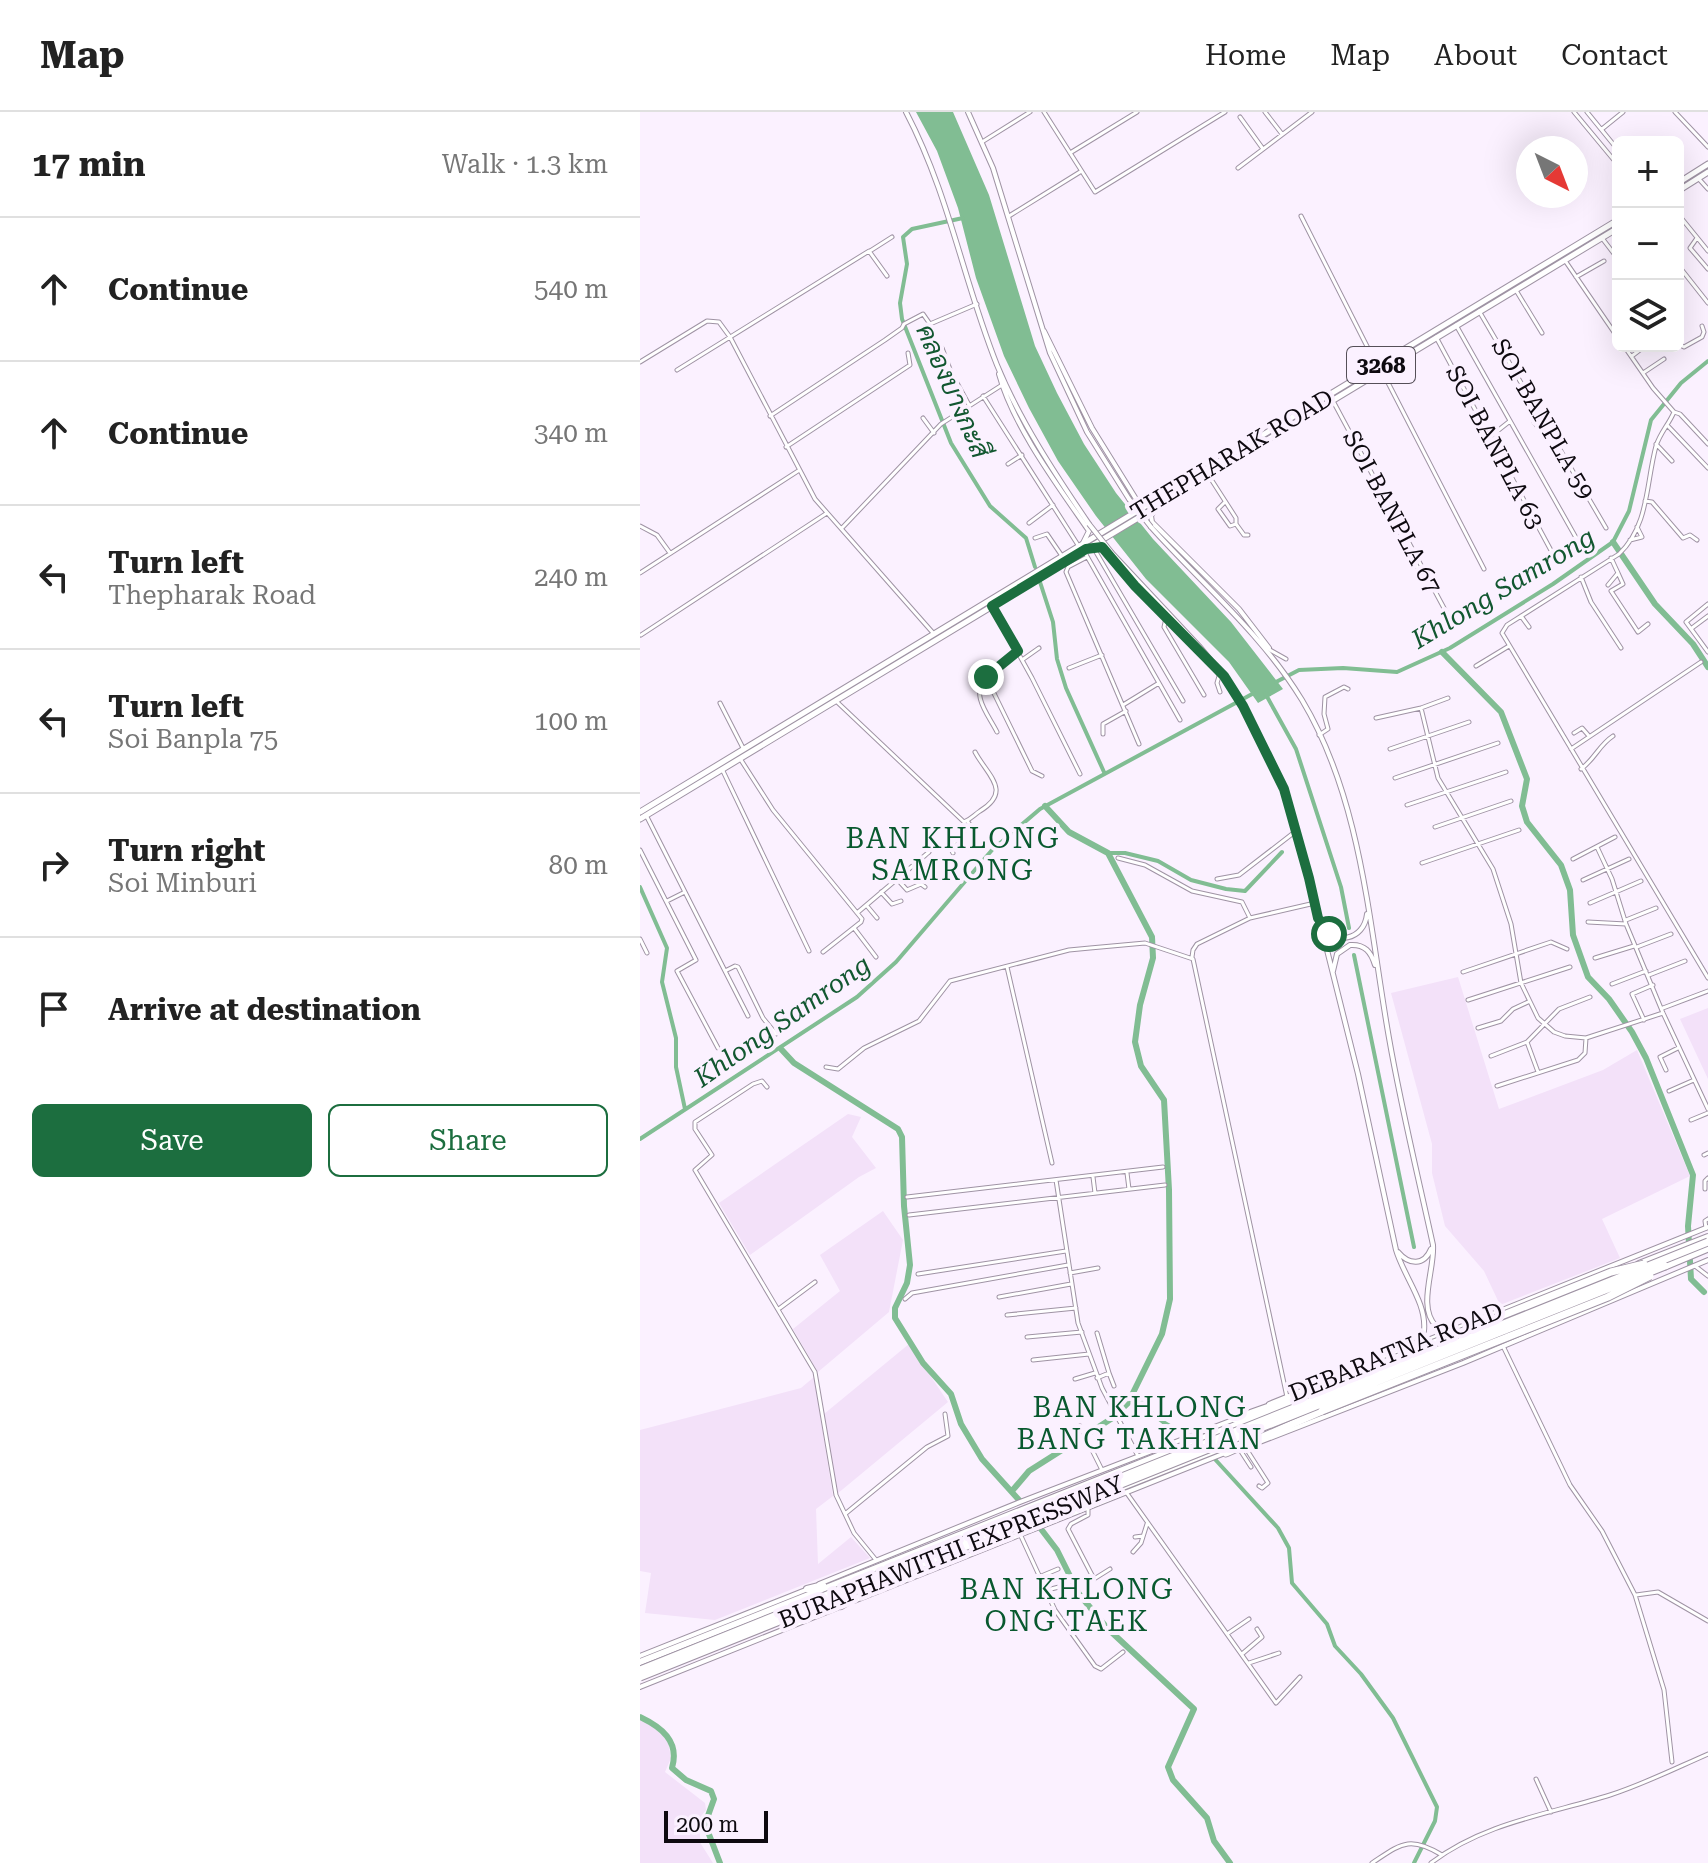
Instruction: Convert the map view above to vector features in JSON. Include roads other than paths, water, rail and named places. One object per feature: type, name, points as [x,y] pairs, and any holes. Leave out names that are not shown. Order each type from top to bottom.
[{"type":"highway","name":"BURAPHAWITHI EXPRESSWAY","points":[[640,1683],[1664,1263],[1708,1239]]},
{"type":"highway","name":"DEBARATNA ROAD","points":[[640,1662],[1276,1410],[1417,1346],[1708,1239]]},
{"type":"highway","name":"BURAPHAWITHI EXPRESSWAY","points":[[640,1670],[1664,1263],[1708,1250]]},
{"type":"highway","name":"DEBARATNA ROAD","points":[[640,1683],[874,1585],[1708,1250]]},
{"type":"highway","points":[[1235,1419],[1314,1391],[1611,1272],[1664,1263]]},
{"type":"highway","points":[[1226,1453],[1322,1411],[1608,1297],[1640,1281],[1664,1263]]},
{"type":"highway","points":[[1417,1346],[1426,1365]]},
{"type":"highway","points":[[807,1589],[848,1579]]},
{"type":"highway","points":[[841,1606],[874,1585]]},
{"type":"main road","points":[[906,112],[928,157],[952,223],[1002,384],[1054,481],[1089,531],[1085,549],[1100,546],[1105,549],[1223,676]]},
{"type":"main road","points":[[968,112],[1009,216],[1041,325],[1065,389],[1105,463],[1129,499],[1178,557],[1272,654]]},
{"type":"main road","points":[[1684,179],[1708,164]]},
{"type":"main road","points":[[1684,187],[1708,172]]},
{"type":"main road","name":"THEPHARAK ROAD","points":[[641,813],[743,748],[836,701],[1612,224]]},
{"type":"main road","name":"THEPHARAK ROAD","points":[[1155,504],[1209,476],[1455,323],[1612,232]]},
{"type":"main road","points":[[1041,325],[1102,445],[1136,499],[1140,503],[1155,504],[1152,522],[1239,609],[1302,701],[1319,735],[1349,819],[1368,908],[1389,1040],[1433,1245],[1434,1259],[1427,1299],[1429,1318],[1436,1326],[1453,1329]]},
{"type":"main road","points":[[998,367],[1022,415],[1089,524],[1223,676],[1254,725],[1284,789],[1358,1074],[1396,1250],[1423,1310],[1424,1331],[1417,1346]]},
{"type":"main road","name":"THEPHARAK ROAD","points":[[641,813],[740,759],[934,634],[1062,557],[1085,549]]},
{"type":"main road","points":[[1318,918],[1329,934],[1348,938],[1355,936],[1364,926],[1368,908]]},
{"type":"main road","points":[[1333,978],[1333,963],[1337,954],[1345,946],[1356,945],[1366,948],[1372,956],[1380,984]]},
{"type":"main road","name":"DEBARATNA ROAD","points":[[640,1656],[1707,1228]]},
{"type":"main road","points":[[1396,1250],[1405,1260],[1415,1262],[1424,1259],[1433,1245]]},
{"type":"main road","name":"DEBARATNA ROAD","points":[[640,1683],[1503,1346],[1708,1260]]},
{"type":"main road","points":[[1604,1292],[1619,1297]]},
{"type":"street","points":[[981,142],[1030,112]]},
{"type":"street","points":[[1044,112],[1095,192],[1225,112]]},
{"type":"street","points":[[1070,153],[1137,112]]},
{"type":"street","points":[[1238,168],[1312,112]]},
{"type":"street","points":[[1574,112],[1612,158]]},
{"type":"street","points":[[1602,129],[1623,112]]},
{"type":"street","points":[[1675,112],[1708,147]]},
{"type":"street","points":[[1268,113],[1282,134]]},
{"type":"street","points":[[1591,113],[1612,142]]},
{"type":"street","points":[[1240,117],[1263,149]]},
{"type":"street","points":[[1009,216],[1081,171]]},
{"type":"street","points":[[1698,178],[1708,189]]},
{"type":"street","points":[[1301,216],[1484,569]]},
{"type":"street","points":[[1684,222],[1708,251]]},
{"type":"street","points":[[677,370],[892,237]]},
{"type":"street","points":[[1602,238],[1612,251]]},
{"type":"street","points":[[1697,238],[1690,248],[1708,269]]},
{"type":"street","points":[[870,251],[887,276]]},
{"type":"street","points":[[1565,260],[1612,329]]},
{"type":"street","points":[[1576,277],[1604,261]]},
{"type":"street","points":[[1684,273],[1708,303]]},
{"type":"street","points":[[1515,290],[1542,333]]},
{"type":"street","points":[[770,416],[901,329],[906,322],[923,314],[930,324],[977,304]]},
{"type":"street","name":"SOI BANPLA 59","points":[[1479,311],[1606,528]]},
{"type":"street","points":[[640,362],[711,320],[719,322],[730,337],[815,499],[934,634]]},
{"type":"street","points":[[1455,323],[1579,543]]},
{"type":"street","points":[[1684,347],[1704,334],[1702,326]]},
{"type":"street","name":"SOI BANPLA 63","points":[[1436,337],[1554,556]]},
{"type":"street","points":[[942,348],[969,405]]},
{"type":"street","points":[[1628,352],[1656,392],[1708,444]]},
{"type":"street","points":[[1631,357],[1637,352]]},
{"type":"street","points":[[786,447],[910,365],[908,353]]},
{"type":"street","points":[[1643,373],[1664,359]]},
{"type":"street","points":[[842,528],[941,424],[1002,384]]},
{"type":"street","points":[[983,396],[1183,701]]},
{"type":"street","name":"SOI BANPLA 67","points":[[1333,401],[1452,623]]},
{"type":"street","points":[[1672,409],[1656,444],[1637,527],[1625,548],[1502,631],[1581,769],[1708,978]]},
{"type":"street","points":[[923,418],[934,433]]},
{"type":"street","points":[[1490,437],[1510,421]]},
{"type":"street","points":[[1534,422],[1541,433],[1552,436]]},
{"type":"street","points":[[1667,425],[1708,468]]},
{"type":"street","points":[[1656,444],[1672,461]]},
{"type":"street","points":[[1008,464],[1022,455]]},
{"type":"street","points":[[640,573],[798,471]]},
{"type":"street","points":[[1209,476],[1236,518],[1236,524],[1244,535],[1248,535]]},
{"type":"street","points":[[1645,501],[1651,501],[1683,538],[1691,535],[1697,540]]},
{"type":"street","points":[[1225,502],[1218,509],[1230,526],[1236,524]]},
{"type":"street","points":[[1029,523],[1053,505]]},
{"type":"street","points":[[641,635],[827,513]]},
{"type":"street","points":[[640,526],[657,535],[670,553]]},
{"type":"street","points":[[1401,527],[1400,534],[1423,578]]},
{"type":"street","points":[[1630,540],[1641,538],[1637,527]]},
{"type":"street","points":[[1035,538],[1047,534],[1062,557]]},
{"type":"street","points":[[1085,549],[1066,572],[1139,744]]},
{"type":"street","points":[[1085,549],[1180,720]]},
{"type":"street","points":[[1611,558],[1623,584],[1611,591],[1638,632],[1648,624]]},
{"type":"street","points":[[1608,585],[1618,573]]},
{"type":"street","points":[[1581,577],[1591,602],[1621,648]]},
{"type":"street","points":[[1708,604],[1686,622],[1708,652]]},
{"type":"street","points":[[992,606],[1080,774]]},
{"type":"street","points":[[1521,616],[1529,627]]},
{"type":"street","points":[[1691,628],[1708,616]]},
{"type":"street","points":[[1166,618],[1164,627],[1204,695]]},
{"type":"street","points":[[1702,642],[1708,638]]},
{"type":"street","points":[[1476,666],[1509,646]]},
{"type":"street","points":[[1022,660],[1039,648]]},
{"type":"street","points":[[997,732],[978,694],[979,685],[1018,651]]},
{"type":"street","points":[[1272,654],[1286,659]]},
{"type":"street","points":[[1069,668],[1102,655]]},
{"type":"street","points":[[1570,749],[1701,662]]},
{"type":"street","points":[[1220,692],[1217,683],[1223,676]]},
{"type":"street","points":[[986,677],[1032,771],[1042,776]]},
{"type":"street","points":[[1123,705],[1159,683]]},
{"type":"street","points":[[1319,735],[1328,729],[1324,714],[1325,697],[1344,687],[1348,689]]},
{"type":"street","points":[[1376,718],[1421,708],[1448,698]]},
{"type":"street","points":[[836,701],[976,834]]},
{"type":"street","points":[[720,703],[743,748]]},
{"type":"street","points":[[1421,708],[1434,765],[1445,792],[1493,869],[1511,924],[1521,983],[1528,1002],[1543,1025],[1565,1036],[1586,1038],[1644,1020],[1708,991]]},
{"type":"street","points":[[1103,734],[1103,724],[1126,711]]},
{"type":"street","points":[[1390,749],[1469,722]]},
{"type":"street","points":[[1574,733],[1582,728],[1589,736]]},
{"type":"street","points":[[1581,769],[1592,761],[1603,742],[1613,736]]},
{"type":"street","points":[[1395,778],[1498,743]]},
{"type":"street","points":[[953,853],[950,847],[962,833],[966,822],[988,807],[996,793],[994,779],[975,752]]},
{"type":"street","points":[[740,759],[773,810],[862,920],[823,952]]},
{"type":"street","points":[[722,769],[809,951]]},
{"type":"street","points":[[1407,805],[1506,772]]},
{"type":"street","points":[[1435,827],[1511,801]]},
{"type":"street","points":[[641,813],[748,1016]]},
{"type":"street","points":[[1422,863],[1519,830]]},
{"type":"street","points":[[1217,879],[1239,875],[1296,831]]},
{"type":"street","points":[[1573,859],[1615,837]]},
{"type":"street","points":[[1597,847],[1662,1010],[1708,1111],[1691,1120]]},
{"type":"street","points":[[640,850],[696,960],[677,971],[718,1048]]},
{"type":"street","points":[[857,913],[929,852]]},
{"type":"street","points":[[1118,858],[1145,865],[1192,891],[1242,902],[1250,918]]},
{"type":"street","points":[[1583,880],[1629,859]]},
{"type":"street","points":[[897,879],[907,890],[921,884],[925,887]]},
{"type":"street","points":[[1590,903],[1641,881]]},
{"type":"street","points":[[666,901],[685,892]]},
{"type":"street","points":[[881,892],[892,904],[901,901]]},
{"type":"street","points":[[1287,1397],[1193,950],[1197,944],[1250,918],[1315,903]]},
{"type":"street","points":[[866,905],[877,918]]},
{"type":"street","points":[[1588,922],[1626,922],[1656,908]]},
{"type":"street","points":[[853,928],[876,957]]},
{"type":"street","points":[[1595,958],[1671,934]]},
{"type":"street","points":[[640,939],[647,953]]},
{"type":"street","points":[[1463,972],[1551,942],[1567,949]]},
{"type":"street","points":[[826,1067],[838,1069],[864,1048],[919,1021],[950,981],[1069,950],[1145,943],[1193,959]]},
{"type":"street","points":[[1612,984],[1685,961]]},
{"type":"street","points":[[725,971],[738,967],[763,1018],[776,1034]]},
{"type":"street","points":[[1007,967],[1052,1163]]},
{"type":"street","points":[[1468,1000],[1570,967]]},
{"type":"street","points":[[1644,1020],[1632,994],[1653,985]]},
{"type":"street","points":[[1491,1056],[1527,1042],[1565,1006],[1590,997]]},
{"type":"street","points":[[1478,1028],[1501,1021],[1513,1009],[1528,1002]]},
{"type":"street","points":[[1497,1086],[1581,1058],[1585,1053],[1586,1038]]},
{"type":"street","points":[[1527,1042],[1538,1072]]},
{"type":"street","points":[[1666,1070],[1660,1057],[1678,1048]]},
{"type":"street","points":[[1669,1091],[1694,1080]]},
{"type":"street","points":[[767,1087],[762,1081],[753,1084],[695,1122],[695,1129],[712,1155],[695,1170],[817,1378],[835,1491],[860,1542],[876,1560]]},
{"type":"street","points":[[907,1197],[1163,1167]]},
{"type":"street","points":[[1127,1172],[1129,1189]]},
{"type":"street","points":[[1093,1176],[1095,1193]]},
{"type":"street","points":[[1705,1189],[1708,1178]]},
{"type":"street","points":[[1056,1180],[1069,1273],[1082,1332],[1096,1376],[1138,1456]]},
{"type":"street","points":[[909,1215],[1165,1185]]},
{"type":"street","points":[[1707,1228],[1705,1221],[1708,1219]]},
{"type":"street","points":[[918,1274],[1066,1251]]},
{"type":"street","points":[[905,1299],[912,1293],[1068,1265]]},
{"type":"street","points":[[1695,1265],[1707,1275],[1708,1284]]},
{"type":"street","points":[[1069,1273],[1098,1268]]},
{"type":"street","points":[[779,1309],[815,1282]]},
{"type":"street","points":[[999,1297],[1071,1284]]},
{"type":"street","points":[[1007,1315],[1076,1308]]},
{"type":"street","points":[[1027,1337],[1082,1332]]},
{"type":"street","points":[[1097,1333],[1114,1386]]},
{"type":"street","points":[[1503,1346],[1570,1485],[1602,1531],[1635,1595],[1664,1690],[1672,1762]]},
{"type":"street","points":[[1033,1360],[1089,1354]]},
{"type":"street","points":[[1075,1379],[1109,1373]]},
{"type":"street","points":[[844,1514],[927,1447],[946,1438],[949,1433],[945,1414]]},
{"type":"street","points":[[1080,1426],[1102,1470]]},
{"type":"street","points":[[1242,1448],[1251,1467]]},
{"type":"street","points":[[1242,1448],[1268,1483],[1262,1488],[1259,1486]]},
{"type":"street","points":[[1126,1492],[1276,1703],[1300,1677]]},
{"type":"street","points":[[1088,1507],[1088,1515],[1073,1522],[1068,1529],[1094,1579],[1110,1569]]},
{"type":"street","points":[[1133,1552],[1148,1524]]},
{"type":"street","points":[[1020,1534],[1055,1610],[1095,1666],[1101,1669],[1123,1652]]},
{"type":"street","points":[[1135,1537],[1143,1536]]},
{"type":"street","points":[[1039,1577],[1058,1569]]},
{"type":"street","points":[[1046,1590],[1059,1587]]},
{"type":"street","points":[[1635,1595],[1658,1592],[1708,1621]]},
{"type":"street","points":[[1227,1634],[1249,1619]]},
{"type":"street","points":[[1242,1655],[1262,1637],[1257,1629]]},
{"type":"street","points":[[1248,1663],[1279,1653]]},
{"type":"street","points":[[1431,1863],[1522,1818],[1612,1794],[1708,1754]]},
{"type":"street","points":[[1536,1779],[1551,1812]]},
{"type":"street","points":[[1372,1863],[1401,1845],[1423,1844],[1442,1855]]},
{"type":"waterway","name":"คลองบางกะสี","points":[[963,218],[912,229],[903,237],[907,264],[900,303],[902,319],[951,443],[990,506],[1026,538],[1035,567]]},
{"type":"waterway","name":"Khlong Samrong","points":[[1276,682],[1299,670],[1343,668],[1397,672],[1450,648],[1553,584],[1613,542],[1629,511],[1651,420],[1681,383],[1708,361]]},
{"type":"waterway","points":[[1613,542],[1655,604],[1693,644],[1708,667]]},
{"type":"waterway","points":[[1040,582],[1053,622],[1057,659],[1066,688],[1104,772]]},
{"type":"waterway","points":[[1442,652],[1501,712],[1527,779],[1522,806],[1527,822],[1561,865],[1570,890],[1573,935],[1588,977],[1609,999],[1646,1058],[1693,1175],[1688,1226],[1691,1279],[1704,1292]]},
{"type":"waterway","name":"Khlong Samrong","points":[[640,1139],[857,997],[896,962],[992,850],[1040,809],[1254,693]]},
{"type":"waterway","points":[[1265,693],[1296,749],[1341,887],[1349,928]]},
{"type":"waterway","points":[[1012,1491],[1029,1471],[1111,1419],[1128,1403],[1162,1334],[1170,1299],[1164,1100],[1141,1066],[1135,1042],[1140,1005],[1153,958],[1152,937],[1108,853],[1069,832],[1045,806]]},
{"type":"waterway","points":[[1108,853],[1125,853],[1158,861],[1191,880],[1245,891],[1282,852]]},
{"type":"waterway","points":[[640,887],[667,948],[662,982],[676,1038],[676,1067],[685,1109]]},
{"type":"waterway","points":[[1354,955],[1414,1247]]},
{"type":"waterway","points":[[781,1049],[794,1063],[898,1129],[902,1137],[910,1265],[907,1283],[895,1308],[895,1318],[923,1363],[951,1394],[961,1424],[982,1459],[1019,1500]]},
{"type":"waterway","points":[[1133,1393],[1163,1422],[1197,1442]]},
{"type":"waterway","points":[[1212,1456],[1278,1528],[1289,1548],[1292,1583],[1327,1624],[1335,1646],[1361,1674],[1393,1718],[1437,1807],[1435,1821],[1414,1863]]},
{"type":"waterway","points":[[1041,1529],[1057,1550],[1079,1594],[1107,1628],[1194,1709],[1168,1767],[1173,1780],[1207,1818],[1214,1841],[1230,1863]]},
{"type":"waterway","points":[[640,1717],[667,1736],[673,1750],[672,1768],[686,1780],[711,1791],[714,1799],[705,1824],[720,1863]]},
{"type":"district","name":"BAN KHLONG SAMRONG","points":[[953,854]]},
{"type":"district","name":"BAN KHLONG BANG TAKHIAN","points":[[1140,1423]]},
{"type":"district","name":"BAN KHLONG ONG TAEK","points":[[1067,1605]]}]
